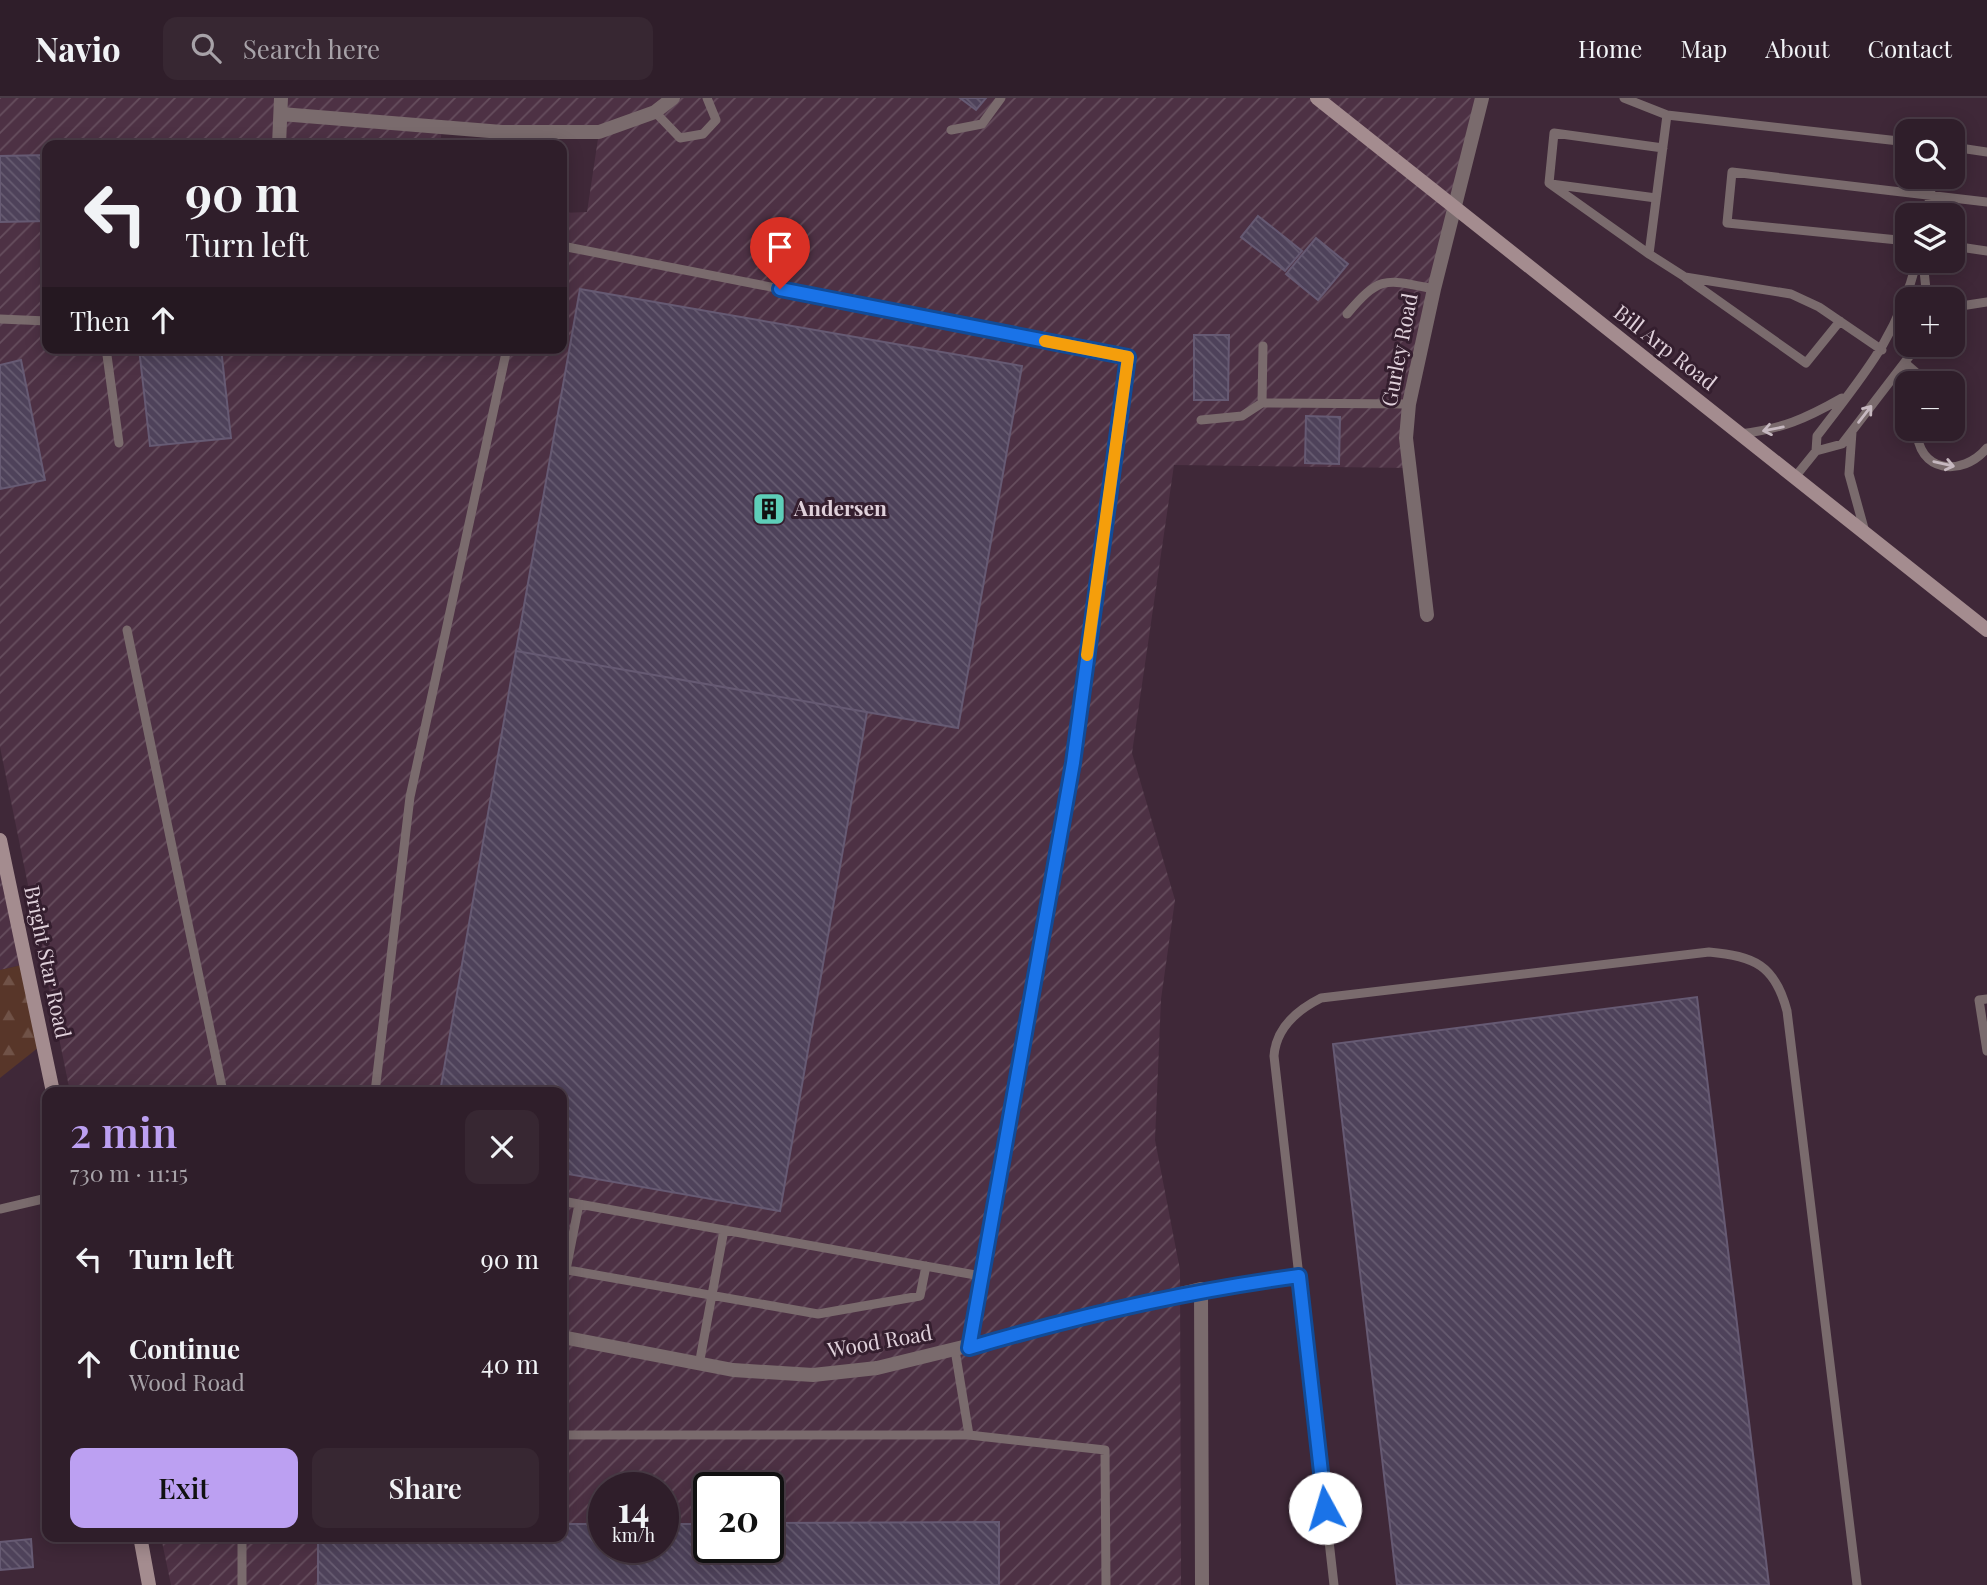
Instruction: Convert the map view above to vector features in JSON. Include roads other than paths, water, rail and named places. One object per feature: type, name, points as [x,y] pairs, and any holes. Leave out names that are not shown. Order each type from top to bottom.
[{"type":"main road","name":"Bill Arp Road","points":[[1317,98],[1987,630]]},
{"type":"main road","name":"Bright Star Road","points":[[0,841],[52,1087]]},
{"type":"main road","points":[[141,1542],[149,1585]]},
{"type":"street","points":[[279,140],[281,98]]},
{"type":"street","points":[[281,114],[502,132],[599,132],[655,113],[673,98]]},
{"type":"street","name":"Gurley Road","points":[[1427,615],[1406,438],[1409,404],[1434,289],[1482,98]]},
{"type":"street","points":[[1201,1289],[1202,1585]]},
{"type":"street","name":"Wood Road","points":[[567,1338],[699,1365],[813,1375],[877,1368],[1201,1289]]},
{"type":"lane","points":[[655,113],[680,138],[703,134],[716,120],[707,98]]},
{"type":"lane","points":[[951,130],[982,124],[1001,98]]},
{"type":"lane","points":[[1624,98],[1667,114],[1895,140]]},
{"type":"lane","points":[[1649,254],[1667,114]]},
{"type":"lane","points":[[1549,183],[1554,133],[1663,148]]},
{"type":"lane","points":[[1965,149],[1987,152]]},
{"type":"lane","points":[[1895,240],[1727,223],[1732,172],[1987,202]]},
{"type":"lane","points":[[1549,183],[1656,198]]},
{"type":"lane","points":[[1549,183],[1806,363],[1840,321]]},
{"type":"lane","points":[[1929,203],[1931,189]]},
{"type":"lane","points":[[567,247],[1128,357],[1073,763],[981,1276],[962,1349],[969,1435]]},
{"type":"lane","points":[[1965,248],[1987,251]]},
{"type":"lane","points":[[1816,452],[1817,436],[1882,350],[1905,306],[1914,273]]},
{"type":"lane","points":[[1685,277],[1791,294],[1840,321],[1882,350]]},
{"type":"lane","points":[[1347,314],[1370,288],[1383,283],[1434,289]]},
{"type":"lane","points":[[1965,305],[1987,302]]},
{"type":"lane","points":[[0,319],[42,321]]},
{"type":"lane","points":[[1262,403],[1263,346]]},
{"type":"lane","points":[[107,354],[119,443]]},
{"type":"lane","points":[[376,1087],[410,797],[506,354]]},
{"type":"lane","points":[[1795,477],[1816,452],[1842,444],[1909,357]]},
{"type":"lane","points":[[1905,363],[1914,371]]},
{"type":"lane","points":[[1740,434],[1789,425],[1847,396]]},
{"type":"lane","points":[[1201,420],[1242,416],[1262,403],[1409,404]]},
{"type":"lane","points":[[1852,432],[1849,474],[1865,533]]},
{"type":"lane","points":[[1920,441],[1923,454],[1948,468],[1965,466],[1987,448]]},
{"type":"lane","points":[[127,630],[222,1087]]},
{"type":"lane","points":[[1334,1585],[1275,1040],[1303,1007],[1321,998],[1709,952],[1737,954],[1766,967],[1781,988],[1787,1011],[1857,1585]]},
{"type":"lane","points":[[1987,999],[1979,1000],[1987,1051]]},
{"type":"lane","points":[[0,1209],[42,1199]]},
{"type":"lane","points":[[567,1202],[981,1276]]},
{"type":"lane","points":[[567,1257],[579,1204]]},
{"type":"lane","points":[[699,1365],[724,1230]]},
{"type":"lane","points":[[567,1271],[818,1314],[920,1296],[926,1266]]},
{"type":"lane","points":[[1201,1289],[1299,1276]]},
{"type":"lane","points":[[567,1435],[969,1435],[1105,1450],[1106,1585]]},
{"type":"lane","points":[[242,1542],[242,1585]]},
{"type":"place","name":"Andersen","points":[[769,509]]}]
